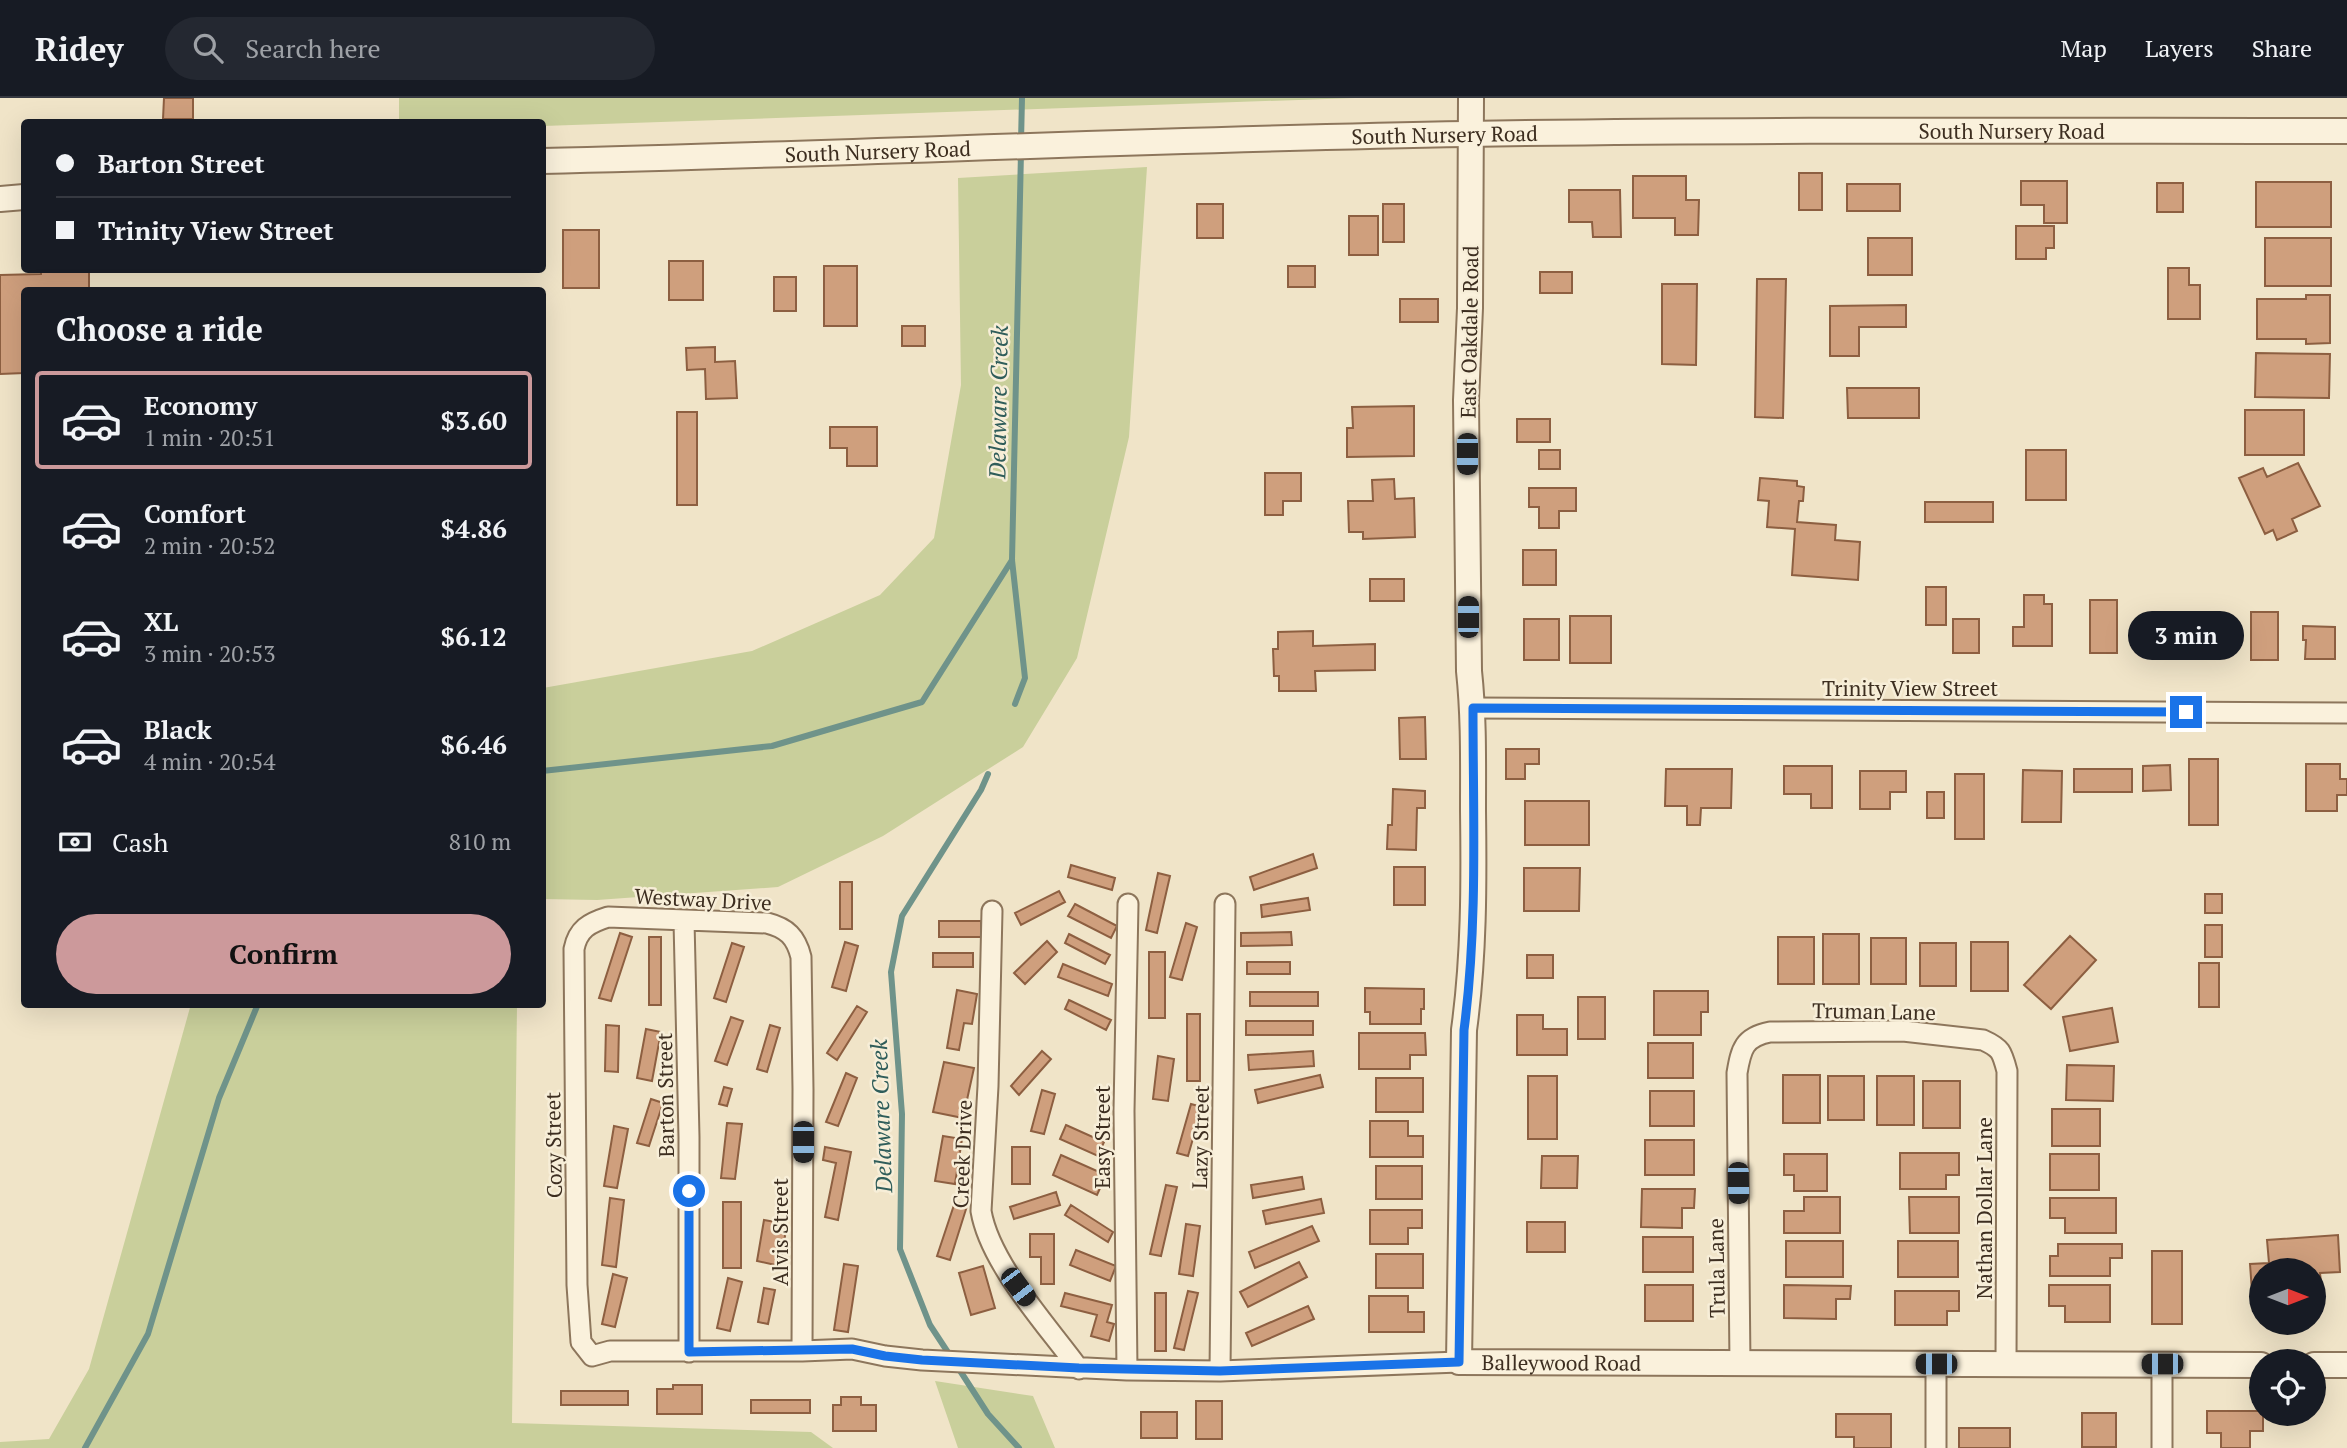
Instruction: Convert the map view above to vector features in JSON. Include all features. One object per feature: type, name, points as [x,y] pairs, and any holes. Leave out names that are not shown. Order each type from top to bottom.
[{"type":"street","name":"East Oakdale Road","points":[[1459,1362],[1463,1057],[1471,976],[1474,889],[1466,400],[1471,308],[1471,98]]},
{"type":"street","name":"South Nursery Road","points":[[546,161],[1471,134],[1708,131],[2347,131]]},
{"type":"street","points":[[0,199],[21,197]]},
{"type":"street","name":"Trinity View Street","points":[[1473,708],[2347,713]]},
{"type":"street","name":"Easy Street","points":[[1127,1370],[1124,1111],[1128,904]]},
{"type":"street","name":"Lazy Street","points":[[1220,1371],[1225,904]]},
{"type":"street","name":"Creek Drive","points":[[992,911],[988,1086],[981,1211],[985,1231],[1003,1266],[1079,1368]]},
{"type":"street","name":"Westway Drive","points":[[597,920],[608,917],[767,923],[782,927],[793,936],[798,946]]},
{"type":"street","name":"Cozy Street","points":[[597,920],[585,926],[576,938],[574,949],[577,1285],[581,1342],[592,1356],[610,1351]]},
{"type":"street","name":"Barton Street","points":[[684,921],[689,1137],[689,1352]]},
{"type":"street","name":"Alvis Street","points":[[798,946],[803,1089],[802,1351]]},
{"type":"street","name":"Truman Lane","points":[[1744,1046],[1755,1035],[1770,1032],[1903,1031],[1983,1040],[1995,1045],[2003,1053]]},
{"type":"street","name":"Trula Lane","points":[[1740,1364],[1737,1073],[1744,1046]]},
{"type":"street","name":"Nathan Dollar Lane","points":[[2003,1053],[2007,1071],[2006,1364]]},
{"type":"street","name":"Balleywood Road","points":[[610,1351],[852,1349],[885,1356],[984,1364],[1220,1371],[1459,1362],[2249,1365]]},
{"type":"street","points":[[1936,1364],[1936,1448]]},
{"type":"street","points":[[2162,1364],[2162,1448]]},
{"type":"street","points":[[2326,1365],[2347,1365]]},
{"type":"green space","points":[[399,98],[1355,98],[546,126],[546,119],[399,119]]},
{"type":"green space","points":[[1147,167],[1129,437],[1077,658],[1023,747],[883,836],[778,887],[597,900],[546,899],[546,687],[752,651],[880,595],[934,538],[961,385],[958,178]]},
{"type":"green space","points":[[190,1008],[517,1008],[512,1423],[811,1432],[833,1448],[0,1448],[0,1442],[49,1439],[89,1369]]},
{"type":"green space","points":[[935,1381],[1033,1396],[1055,1448],[958,1448]]},
{"type":"building","points":[[164,98],[193,98],[193,119],[163,119]]},
{"type":"building","points":[[1799,173],[1822,173],[1822,210],[1799,210]]},
{"type":"building","points":[[1633,176],[1686,176],[1686,200],[1699,200],[1698,235],[1675,235],[1675,218],[1633,218]]},
{"type":"building","points":[[2021,181],[2067,181],[2067,223],[2044,223],[2044,205],[2021,205]]},
{"type":"building","points":[[2256,182],[2331,182],[2331,227],[2256,227]]},
{"type":"building","points":[[2157,183],[2183,183],[2183,212],[2157,212]]},
{"type":"building","points":[[1847,184],[1900,184],[1900,211],[1847,211]]},
{"type":"building","points":[[1569,190],[1620,190],[1621,237],[1593,237],[1592,222],[1569,222]]},
{"type":"building","points":[[1197,204],[1223,204],[1223,238],[1197,238]]},
{"type":"building","points":[[1383,204],[1404,204],[1404,242],[1383,242]]},
{"type":"building","points":[[1349,216],[1378,216],[1378,255],[1349,255]]},
{"type":"building","points":[[2016,226],[2054,226],[2054,248],[2046,248],[2046,259],[2016,259]]},
{"type":"building","points":[[563,230],[599,230],[599,288],[563,288]]},
{"type":"building","points":[[1868,238],[1912,238],[1912,275],[1868,275]]},
{"type":"building","points":[[2265,238],[2331,238],[2331,286],[2265,286]]},
{"type":"building","points":[[669,261],[703,261],[703,300],[669,300]]},
{"type":"building","points":[[824,266],[857,266],[857,326],[824,326]]},
{"type":"building","points":[[1288,266],[1315,266],[1315,287],[1288,287]]},
{"type":"building","points":[[2168,268],[2189,268],[2189,285],[2200,285],[2200,319],[2168,319]]},
{"type":"building","points":[[1540,272],[1572,272],[1572,293],[1540,293]]},
{"type":"building","points":[[89,273],[89,287],[21,287],[21,373],[0,374],[0,275]]},
{"type":"building","points":[[774,277],[796,277],[796,311],[774,311]]},
{"type":"building","points":[[1757,279],[1786,279],[1783,418],[1755,417]]},
{"type":"building","points":[[1662,284],[1697,284],[1696,365],[1662,364]]},
{"type":"building","points":[[2306,295],[2330,295],[2330,343],[2306,344],[2306,339],[2257,339],[2257,299],[2306,299]]},
{"type":"building","points":[[1400,299],[1438,299],[1438,322],[1400,322]]},
{"type":"building","points":[[1906,305],[1906,327],[1859,327],[1859,356],[1830,356],[1830,306]]},
{"type":"building","points":[[902,326],[925,326],[925,346],[902,346]]},
{"type":"building","points":[[715,347],[715,362],[735,361],[737,398],[706,399],[705,369],[687,370],[686,348]]},
{"type":"building","points":[[2256,353],[2330,354],[2329,398],[2255,397]]},
{"type":"building","points":[[1847,388],[1919,388],[1919,418],[1848,418]]},
{"type":"building","points":[[1414,406],[1414,456],[1347,457],[1347,428],[1353,428],[1352,407]]},
{"type":"building","points":[[2245,410],[2304,410],[2304,455],[2245,455]]},
{"type":"building","points":[[677,412],[697,412],[697,505],[677,505]]},
{"type":"building","points":[[1517,419],[1550,419],[1550,442],[1517,442]]},
{"type":"building","points":[[830,427],[877,427],[877,466],[847,466],[847,448],[830,448]]},
{"type":"building","points":[[1539,450],[1560,450],[1560,469],[1539,469]]},
{"type":"building","points":[[2026,450],[2066,450],[2066,500],[2026,500]]},
{"type":"building","points":[[2298,463],[2320,506],[2292,519],[2297,531],[2277,540],[2273,530],[2265,534],[2239,478],[2263,468],[2267,477]]},
{"type":"building","points":[[1265,473],[1301,473],[1301,501],[1283,501],[1283,515],[1265,515]]},
{"type":"building","points":[[1760,478],[1797,481],[1797,486],[1804,487],[1803,501],[1799,501],[1797,522],[1836,525],[1835,540],[1860,542],[1858,580],[1792,575],[1795,529],[1767,527],[1769,501],[1758,500]]},
{"type":"building","points":[[1394,479],[1395,499],[1414,498],[1415,537],[1363,539],[1363,532],[1349,532],[1348,501],[1373,501],[1372,480]]},
{"type":"building","points":[[1529,488],[1576,488],[1576,511],[1559,511],[1559,528],[1539,528],[1539,507],[1529,507]]},
{"type":"building","points":[[1925,502],[1993,502],[1993,522],[1925,522]]},
{"type":"building","points":[[1523,550],[1556,550],[1556,585],[1523,585]]},
{"type":"building","points":[[1370,579],[1404,579],[1404,601],[1370,601]]},
{"type":"building","points":[[1926,587],[1946,587],[1946,625],[1926,625]]},
{"type":"building","points":[[2024,595],[2044,595],[2044,604],[2052,604],[2052,646],[2013,646],[2013,627],[2024,627]]},
{"type":"building","points":[[2090,600],[2117,600],[2117,653],[2090,653]]},
{"type":"building","points":[[2251,612],[2278,612],[2278,660],[2251,660]]},
{"type":"building","points":[[1570,616],[1611,616],[1611,663],[1570,663]]},
{"type":"building","points":[[1524,619],[1559,619],[1559,660],[1524,660]]},
{"type":"building","points":[[1953,619],[1979,619],[1979,653],[1953,653]]},
{"type":"building","points":[[2179,619],[2207,619],[2207,658],[2179,658]]},
{"type":"building","points":[[2303,626],[2335,627],[2335,659],[2305,659],[2306,640],[2303,640]]},
{"type":"building","points":[[1313,631],[1313,646],[1375,644],[1375,670],[1315,671],[1316,691],[1279,691],[1279,676],[1274,676],[1273,649],[1278,649],[1278,632]]},
{"type":"building","points":[[1425,717],[1426,759],[1400,759],[1399,718]]},
{"type":"building","points":[[1506,749],[1539,749],[1539,764],[1525,764],[1525,779],[1506,779]]},
{"type":"building","points":[[2189,759],[2218,759],[2218,825],[2189,825]]},
{"type":"building","points":[[2306,764],[2340,764],[2340,779],[2347,779],[2347,795],[2337,795],[2337,811],[2306,811]]},
{"type":"building","points":[[2170,765],[2171,790],[2143,791],[2143,766]]},
{"type":"building","points":[[1784,766],[1832,766],[1832,808],[1811,808],[1811,794],[1784,794]]},
{"type":"building","points":[[1666,769],[1732,769],[1731,808],[1701,808],[1700,825],[1687,825],[1687,806],[1665,806]]},
{"type":"building","points":[[2074,769],[2132,769],[2132,792],[2074,792]]},
{"type":"building","points":[[2023,770],[2062,771],[2061,822],[2022,822]]},
{"type":"building","points":[[1860,771],[1906,771],[1906,792],[1890,792],[1890,809],[1860,809]]},
{"type":"building","points":[[1955,774],[1984,774],[1984,839],[1955,839]]},
{"type":"building","points":[[1393,789],[1425,791],[1425,808],[1417,808],[1416,850],[1387,849],[1388,825],[1392,825]]},
{"type":"building","points":[[1927,792],[1944,792],[1944,818],[1927,818]]},
{"type":"building","points":[[1525,801],[1589,801],[1589,845],[1525,845]]},
{"type":"building","points":[[1313,854],[1317,868],[1254,890],[1250,877]]},
{"type":"building","points":[[1071,865],[1115,878],[1112,890],[1068,877]]},
{"type":"building","points":[[1394,867],[1425,867],[1425,905],[1394,905]]},
{"type":"building","points":[[1524,868],[1580,868],[1579,911],[1524,911]]},
{"type":"building","points":[[1158,873],[1170,876],[1157,933],[1146,930]]},
{"type":"building","points":[[840,882],[852,882],[852,929],[840,929]]},
{"type":"building","points":[[1059,891],[1065,902],[1021,925],[1015,913]]},
{"type":"building","points":[[2205,894],[2222,894],[2222,913],[2205,913]]},
{"type":"building","points":[[1308,898],[1310,910],[1262,917],[1261,905]]},
{"type":"building","points":[[1075,904],[1117,926],[1111,938],[1068,916]]},
{"type":"building","points":[[939,921],[981,921],[981,937],[939,937]]},
{"type":"building","points":[[1186,923],[1197,927],[1182,980],[1170,977]]},
{"type":"building","points":[[2205,925],[2222,925],[2222,957],[2205,957]]},
{"type":"building","points":[[1291,932],[1292,945],[1241,946],[1241,933]]},
{"type":"building","points":[[620,933],[632,937],[611,1001],[599,998]]},
{"type":"building","points":[[1069,934],[1110,955],[1105,964],[1065,943]]},
{"type":"building","points":[[1823,934],[1859,934],[1859,984],[1823,984]]},
{"type":"building","points":[[2070,936],[2096,960],[2051,1009],[2024,985]]},
{"type":"building","points":[[649,937],[661,937],[661,1005],[649,1005]]},
{"type":"building","points":[[1778,937],[1814,937],[1814,984],[1778,984]]},
{"type":"building","points":[[1871,938],[1906,938],[1906,984],[1871,984]]},
{"type":"building","points":[[1047,941],[1057,952],[1025,984],[1014,973]]},
{"type":"building","points":[[845,942],[858,946],[846,991],[832,987]]},
{"type":"building","points":[[1971,942],[2008,942],[2008,991],[1971,991]]},
{"type":"building","points":[[732,943],[744,947],[726,1002],[714,998]]},
{"type":"building","points":[[1920,943],[1956,943],[1956,986],[1920,986]]},
{"type":"building","points":[[1149,952],[1165,952],[1165,1018],[1149,1018]]},
{"type":"building","points":[[933,953],[973,953],[973,967],[933,967]]},
{"type":"building","points":[[1527,955],[1553,955],[1553,978],[1527,978]]},
{"type":"building","points":[[1247,962],[1290,962],[1290,974],[1247,974]]},
{"type":"building","points":[[2199,963],[2219,963],[2219,1007],[2199,1007]]},
{"type":"building","points":[[1063,964],[1112,984],[1108,996],[1058,977]]},
{"type":"building","points":[[1365,988],[1424,989],[1421,1024],[1370,1024],[1370,1012],[1365,1012]]},
{"type":"building","points":[[957,990],[977,994],[972,1024],[964,1023],[959,1050],[947,1048]]},
{"type":"building","points":[[1654,991],[1708,991],[1708,1012],[1701,1012],[1701,1035],[1654,1035]]},
{"type":"building","points":[[1250,992],[1318,992],[1318,1006],[1250,1006]]},
{"type":"building","points":[[1578,997],[1605,997],[1605,1039],[1578,1039]]},
{"type":"building","points":[[1069,1000],[1111,1020],[1106,1030],[1065,1009]]},
{"type":"building","points":[[857,1006],[867,1012],[837,1060],[827,1053]]},
{"type":"building","points":[[2112,1008],[2118,1042],[2070,1051],[2063,1017]]},
{"type":"building","points":[[1187,1014],[1200,1014],[1200,1081],[1187,1081]]},
{"type":"building","points":[[1517,1015],[1543,1015],[1543,1029],[1567,1029],[1567,1055],[1517,1055]]},
{"type":"building","points":[[731,1017],[743,1021],[727,1065],[715,1061]]},
{"type":"building","points":[[1246,1021],[1313,1021],[1313,1035],[1246,1035]]},
{"type":"building","points":[[606,1025],[619,1026],[618,1072],[605,1071]]},
{"type":"building","points":[[770,1025],[780,1028],[767,1072],[757,1069]]},
{"type":"building","points":[[646,1029],[661,1032],[652,1081],[637,1078]]},
{"type":"building","points":[[1359,1033],[1425,1033],[1426,1055],[1410,1055],[1410,1069],[1359,1069]]},
{"type":"building","points":[[1648,1043],[1693,1043],[1693,1078],[1648,1078]]},
{"type":"building","points":[[1042,1051],[1051,1059],[1019,1095],[1011,1086]]},
{"type":"building","points":[[1313,1051],[1314,1066],[1249,1070],[1248,1055]]},
{"type":"building","points":[[1158,1056],[1174,1059],[1168,1101],[1153,1099]]},
{"type":"building","points":[[944,1062],[974,1068],[963,1118],[933,1112]]},
{"type":"building","points":[[2067,1065],[2114,1066],[2113,1101],[2066,1100]]},
{"type":"building","points":[[846,1073],[857,1078],[838,1126],[826,1122]]},
{"type":"building","points":[[1320,1075],[1323,1087],[1258,1103],[1255,1090]]},
{"type":"building","points":[[1783,1075],[1820,1075],[1820,1123],[1783,1123]]},
{"type":"building","points":[[1528,1076],[1557,1076],[1557,1139],[1528,1139]]},
{"type":"building","points":[[1828,1076],[1864,1076],[1864,1120],[1828,1120]]},
{"type":"building","points":[[1877,1076],[1914,1076],[1914,1125],[1877,1125]]},
{"type":"building","points":[[1376,1078],[1423,1078],[1423,1112],[1376,1112]]},
{"type":"building","points":[[1923,1081],[1960,1081],[1960,1128],[1923,1128]]},
{"type":"building","points":[[724,1087],[732,1089],[727,1106],[719,1104]]},
{"type":"building","points":[[1042,1090],[1055,1094],[1044,1134],[1031,1131]]},
{"type":"building","points":[[1650,1091],[1694,1091],[1694,1126],[1650,1126]]},
{"type":"building","points":[[651,1099],[663,1103],[649,1146],[637,1143]]},
{"type":"building","points":[[1191,1104],[1202,1107],[1188,1156],[1177,1153]]},
{"type":"building","points":[[2052,1109],[2100,1109],[2100,1146],[2052,1146]]},
{"type":"building","points":[[1370,1121],[1408,1121],[1408,1136],[1423,1136],[1423,1157],[1370,1157]]},
{"type":"building","points":[[727,1123],[742,1124],[735,1179],[721,1178]]},
{"type":"building","points":[[1066,1125],[1104,1142],[1098,1156],[1060,1139]]},
{"type":"building","points":[[614,1126],[628,1129],[617,1188],[604,1186]]},
{"type":"building","points":[[943,1136],[962,1139],[955,1184],[935,1181]]},
{"type":"building","points":[[1645,1140],[1694,1140],[1694,1175],[1645,1175]]},
{"type":"building","points":[[825,1147],[851,1152],[838,1220],[825,1217],[836,1163],[823,1160]]},
{"type":"building","points":[[1012,1147],[1030,1147],[1030,1184],[1012,1184]]},
{"type":"building","points":[[1900,1153],[1959,1153],[1959,1175],[1946,1175],[1946,1189],[1900,1189]]},
{"type":"building","points":[[1784,1154],[1827,1154],[1827,1191],[1794,1191],[1794,1175],[1784,1175]]},
{"type":"building","points":[[2050,1154],[2099,1154],[2099,1190],[2050,1190]]},
{"type":"building","points":[[1061,1155],[1106,1175],[1097,1195],[1053,1175]]},
{"type":"building","points":[[1542,1156],[1578,1156],[1577,1188],[1541,1188]]},
{"type":"building","points":[[1376,1166],[1422,1166],[1422,1199],[1376,1199]]},
{"type":"building","points":[[1302,1177],[1304,1189],[1253,1198],[1251,1185]]},
{"type":"building","points":[[1166,1185],[1177,1187],[1161,1256],[1150,1254]]},
{"type":"building","points":[[1642,1189],[1695,1189],[1694,1208],[1682,1208],[1682,1228],[1641,1227]]},
{"type":"building","points":[[1056,1192],[1060,1205],[1014,1219],[1010,1207]]},
{"type":"building","points":[[1804,1197],[1840,1197],[1840,1233],[1784,1233],[1784,1211],[1804,1211]]},
{"type":"building","points":[[1909,1197],[1959,1197],[1959,1233],[1910,1233]]},
{"type":"building","points":[[610,1198],[624,1200],[616,1267],[602,1265]]},
{"type":"building","points":[[2050,1198],[2116,1198],[2116,1233],[2065,1233],[2065,1218],[2050,1218]]},
{"type":"building","points":[[1321,1199],[1324,1213],[1266,1224],[1263,1211]]},
{"type":"building","points":[[723,1202],[741,1202],[741,1268],[723,1268]]},
{"type":"building","points":[[955,1202],[967,1206],[950,1260],[937,1256]]},
{"type":"building","points":[[1071,1205],[1113,1232],[1108,1242],[1065,1215]]},
{"type":"building","points":[[1370,1210],[1422,1210],[1422,1228],[1408,1228],[1408,1244],[1370,1244]]},
{"type":"building","points":[[764,1220],[787,1224],[780,1266],[757,1261]]},
{"type":"building","points":[[1527,1222],[1565,1222],[1565,1252],[1527,1252]]},
{"type":"building","points":[[1186,1224],[1200,1226],[1193,1276],[1179,1274]]},
{"type":"building","points":[[1312,1226],[1319,1241],[1255,1268],[1249,1252]]},
{"type":"building","points":[[1030,1234],[1054,1234],[1054,1284],[1041,1284],[1041,1257],[1030,1257]]},
{"type":"building","points":[[2338,1235],[2340,1272],[2326,1273],[2326,1258],[2269,1258],[2267,1240]]},
{"type":"building","points":[[1643,1237],[1693,1237],[1693,1272],[1643,1272]]},
{"type":"building","points":[[1786,1241],[1843,1241],[1843,1277],[1786,1277]]},
{"type":"building","points":[[1898,1241],[1958,1241],[1958,1277],[1898,1277]]},
{"type":"building","points":[[2058,1244],[2122,1244],[2122,1258],[2110,1258],[2110,1276],[2050,1276],[2050,1256],[2058,1256]]},
{"type":"building","points":[[1076,1250],[1116,1266],[1110,1281],[1070,1265]]},
{"type":"building","points":[[2152,1251],[2182,1251],[2182,1324],[2152,1324]]},
{"type":"building","points":[[1376,1254],[1423,1254],[1423,1288],[1376,1288]]},
{"type":"building","points":[[1299,1262],[1307,1277],[1248,1307],[1240,1292]]},
{"type":"building","points":[[844,1264],[858,1266],[848,1332],[834,1330]]},
{"type":"building","points":[[983,1266],[995,1308],[971,1315],[959,1273]]},
{"type":"building","points":[[613,1274],[627,1278],[615,1327],[602,1324]]},
{"type":"building","points":[[728,1278],[742,1282],[730,1331],[717,1328]]},
{"type":"building","points":[[1645,1285],[1693,1285],[1693,1321],[1645,1321]]},
{"type":"building","points":[[1784,1285],[1851,1286],[1850,1299],[1836,1299],[1836,1319],[1784,1318]]},
{"type":"building","points":[[2049,1285],[2110,1285],[2110,1322],[2065,1322],[2065,1306],[2049,1306]]},
{"type":"building","points":[[764,1288],[775,1290],[768,1324],[758,1322]]},
{"type":"building","points":[[1188,1291],[1198,1293],[1184,1350],[1174,1348]]},
{"type":"building","points":[[1895,1291],[1959,1291],[1959,1311],[1947,1311],[1947,1325],[1895,1325]]},
{"type":"building","points":[[1065,1293],[1112,1305],[1107,1322],[1114,1324],[1109,1341],[1091,1336],[1097,1315],[1061,1306]]},
{"type":"building","points":[[1155,1293],[1166,1293],[1166,1351],[1155,1351]]},
{"type":"building","points":[[1369,1296],[1408,1296],[1408,1312],[1424,1312],[1424,1332],[1369,1332]]},
{"type":"building","points":[[1308,1306],[1314,1319],[1252,1346],[1246,1333]]},
{"type":"building","points":[[673,1385],[702,1385],[702,1414],[657,1414],[657,1389],[673,1389]]},
{"type":"building","points":[[561,1391],[628,1391],[628,1405],[561,1405]]},
{"type":"building","points":[[841,1397],[861,1397],[861,1405],[876,1405],[876,1431],[833,1431],[833,1405],[841,1405]]},
{"type":"building","points":[[751,1400],[810,1400],[810,1413],[751,1413]]},
{"type":"building","points":[[1196,1401],[1222,1401],[1222,1439],[1196,1439]]},
{"type":"building","points":[[2207,1411],[2249,1411],[2249,1426],[2263,1426],[2263,1431],[2250,1431],[2250,1448],[2221,1448],[2221,1433],[2207,1433]]},
{"type":"building","points":[[1141,1412],[1177,1412],[1177,1438],[1141,1438]]},
{"type":"building","points":[[2082,1413],[2116,1413],[2116,1447],[2082,1447]]},
{"type":"building","points":[[1836,1414],[1891,1414],[1891,1448],[1854,1448],[1854,1437],[1836,1437]]},
{"type":"building","points":[[1959,1428],[2010,1428],[2010,1448],[1959,1448]]},
{"type":"waterway","name":"Delaware Creek","points":[[1021,142],[1022,98]]},
{"type":"waterway","name":"Delaware Creek","points":[[1015,704],[1025,678],[1012,560],[1021,152]]},
{"type":"waterway","points":[[546,771],[772,746],[922,702],[1012,560]]},
{"type":"waterway","name":"Delaware Creek","points":[[951,1357],[930,1325],[900,1249],[902,1114],[891,972],[902,916],[981,790],[988,774]]},
{"type":"waterway","points":[[85,1448],[148,1334],[219,1098],[256,1008]]},
{"type":"waterway","name":"Delaware Creek","points":[[957,1366],[988,1414],[1019,1448]]},
{"type":"route","points":[[689,1191],[689,1352],[852,1349],[922,1360],[1079,1368],[1220,1371],[1459,1362],[1462,1071],[1471,976],[1474,889],[1473,708],[2186,712]]}]
